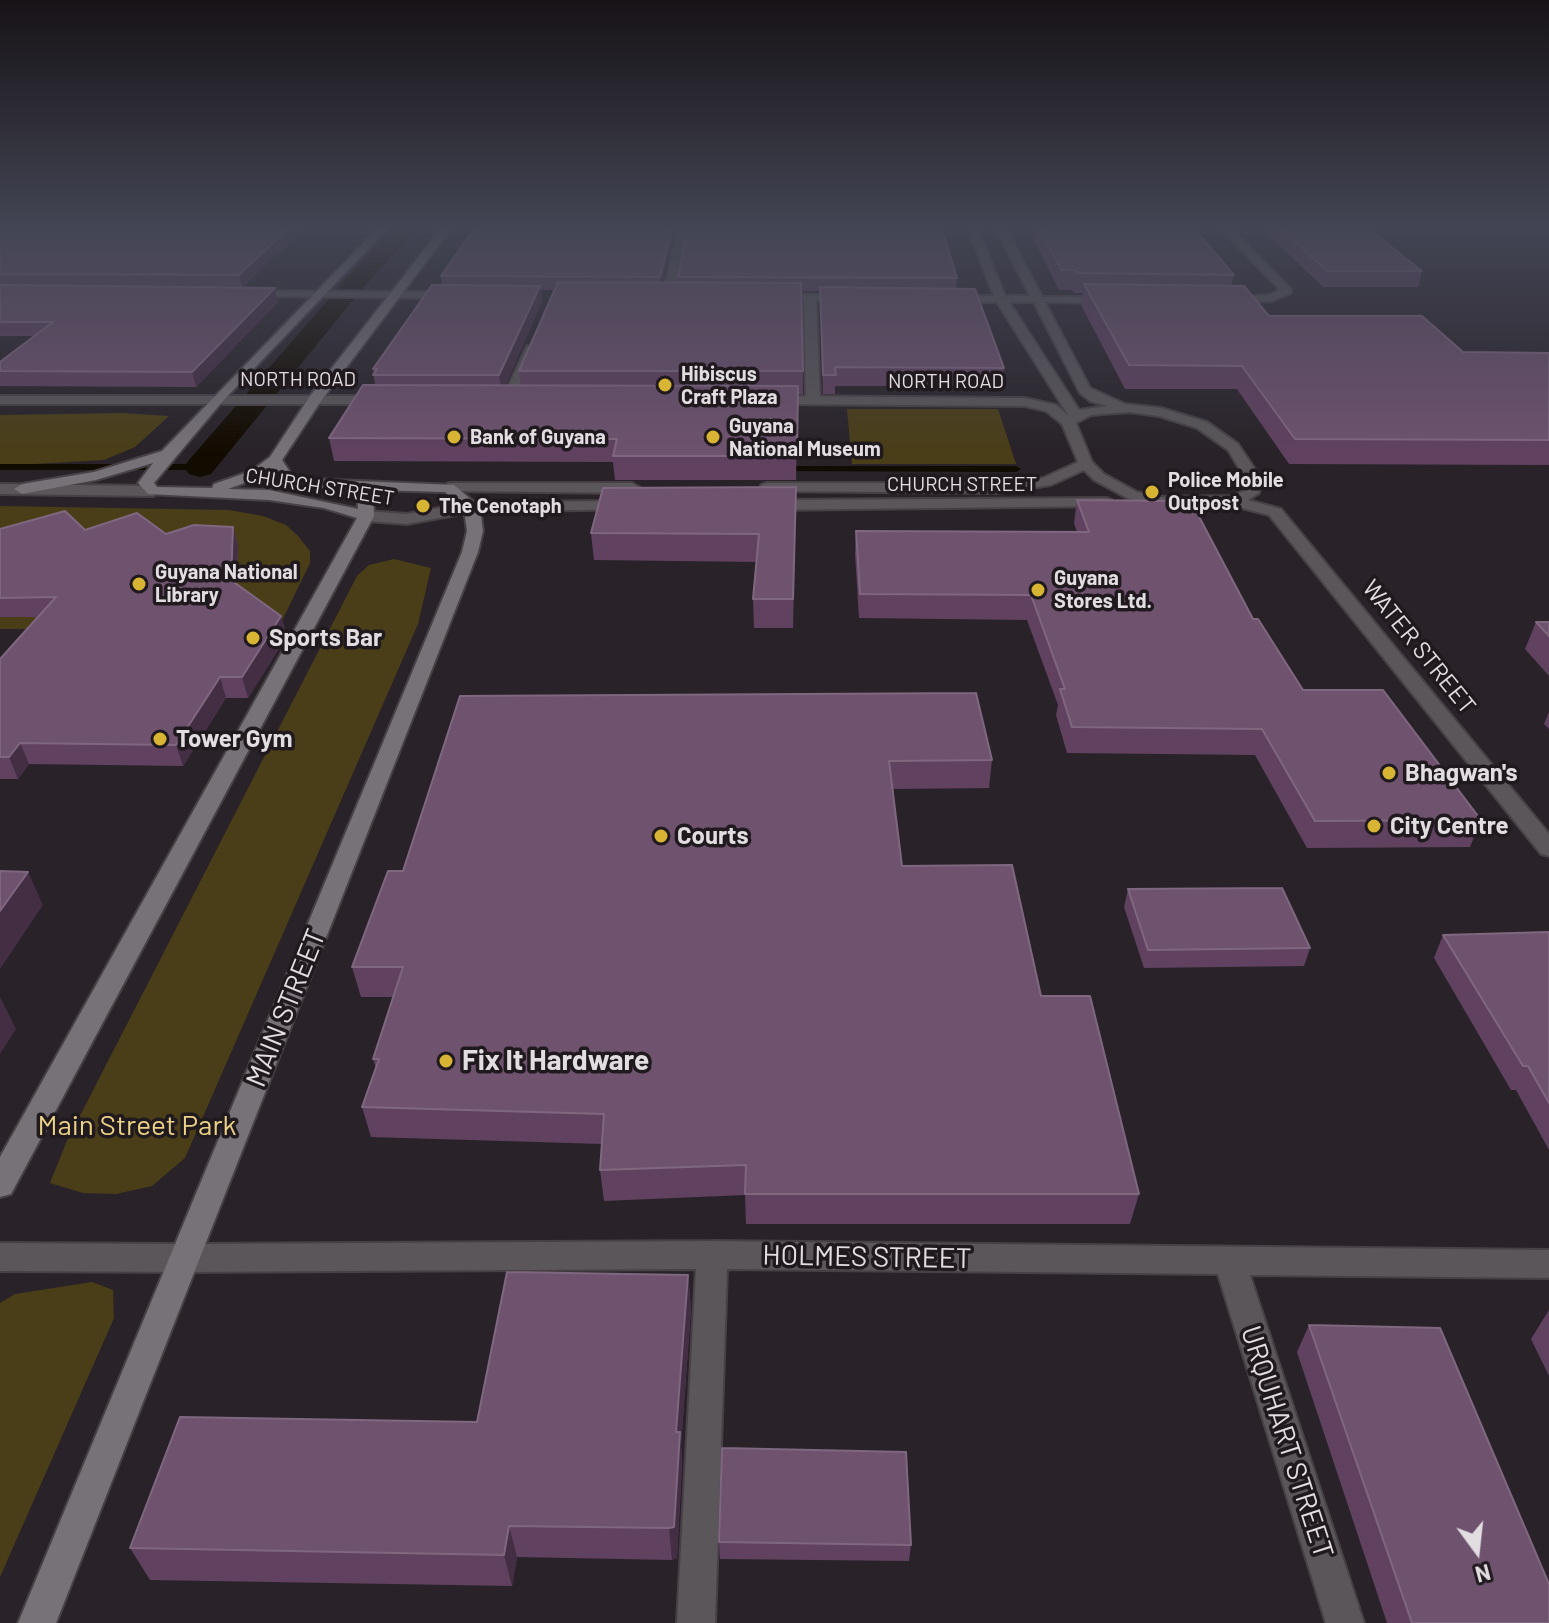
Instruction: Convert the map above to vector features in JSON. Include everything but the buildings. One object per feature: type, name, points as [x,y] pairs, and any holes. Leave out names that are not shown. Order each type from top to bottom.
[{"type":"main road","points":[[153,491],[146,483],[167,454],[312,302]]},
{"type":"main road","points":[[197,493],[234,484],[278,467],[309,399],[389,302]]},
{"type":"main road","points":[[22,489],[96,476],[167,454]]},
{"type":"main road","name":"CHURCH STREET","points":[[278,467],[312,484],[449,488]]},
{"type":"main road","points":[[0,1185],[366,516],[365,487]]},
{"type":"main road","points":[[449,488],[472,507]]},
{"type":"main road","name":"CHURCH STREET","points":[[153,491],[269,495],[326,504],[366,516]]},
{"type":"main road","name":"MAIN STREET","points":[[37,1623],[470,552],[475,531],[472,507]]},
{"type":"street","points":[[810,302],[813,400]]},
{"type":"street","points":[[1003,302],[1072,419],[1086,464],[1099,477],[1119,489],[1161,502]]},
{"type":"street","points":[[1038,302],[1085,390],[1095,398],[1183,418],[1202,425],[1233,447],[1253,478],[1251,493],[1234,501]]},
{"type":"street","points":[[524,400],[502,400],[536,335]]},
{"type":"street","name":"NORTH ROAD","points":[[0,400],[405,400]]},
{"type":"street","name":"NORTH ROAD","points":[[753,400],[1025,402],[1051,408],[1072,419]]},
{"type":"street","points":[[1072,419],[1129,408]]},
{"type":"street","name":"CHURCH STREET","points":[[748,488],[1000,488],[1046,482],[1086,464]]},
{"type":"street","name":"CHURCH STREET","points":[[449,488],[654,488]]},
{"type":"street","name":"CHURCH STREET","points":[[0,489],[153,491]]},
{"type":"street","name":"WATER STREET","points":[[1161,502],[1234,501],[1275,512],[1549,849]]},
{"type":"street","name":"CHURCH STREET","points":[[754,505],[1161,502]]},
{"type":"street","name":"CHURCH STREET","points":[[366,516],[418,518],[472,507],[644,506]]},
{"type":"street","points":[[696,1623],[712,1255]]},
{"type":"street","name":"HOLMES STREET","points":[[0,1257],[712,1255],[1549,1264]]},
{"type":"street","name":"URQUHART STREET","points":[[1229,1260],[1345,1623]]},
{"type":"green space","points":[[847,409],[998,409],[1016,464],[852,464]]},
{"type":"green space","points":[[122,413],[169,416],[135,447],[104,460],[0,466],[0,415]]},
{"type":"green space","points":[[0,506],[229,510],[263,516],[286,525],[298,536],[310,551],[310,563],[278,629],[0,629]]},
{"type":"green space","name":"Main Street Park","points":[[394,559],[431,568],[418,624],[185,1158],[152,1186],[116,1194],[83,1193],[50,1183],[66,1143],[357,576],[369,565]]},
{"type":"green space","points":[[92,1282],[113,1290],[114,1318],[0,1577],[0,1303],[15,1294]]},
{"type":"waterway","points":[[200,467],[339,302]]},
{"type":"waterway","points":[[0,467],[200,467]]},
{"type":"waterway","points":[[778,469],[1016,469]]},
{"type":"place","name":"Hibiscus Craft Plaza","points":[[665,385]]},
{"type":"place","name":"Bank of Guyana","points":[[454,437]]},
{"type":"place","name":"Guyana National Museum","points":[[713,437]]},
{"type":"place","name":"Police Mobile Outpost","points":[[1152,492]]},
{"type":"place","name":"The Cenotaph","points":[[423,506]]},
{"type":"place","name":"Guyana National Library","points":[[139,584]]},
{"type":"place","name":"Guyana Stores Ltd.","points":[[1038,590]]},
{"type":"place","name":"Sports Bar","points":[[253,638]]},
{"type":"place","name":"Tower Gym","points":[[160,739]]},
{"type":"place","name":"Bhagwan's","points":[[1389,773]]},
{"type":"place","name":"City Centre","points":[[1374,826]]},
{"type":"place","name":"Courts","points":[[661,836]]},
{"type":"place","name":"Fix It Hardware","points":[[446,1061]]}]
